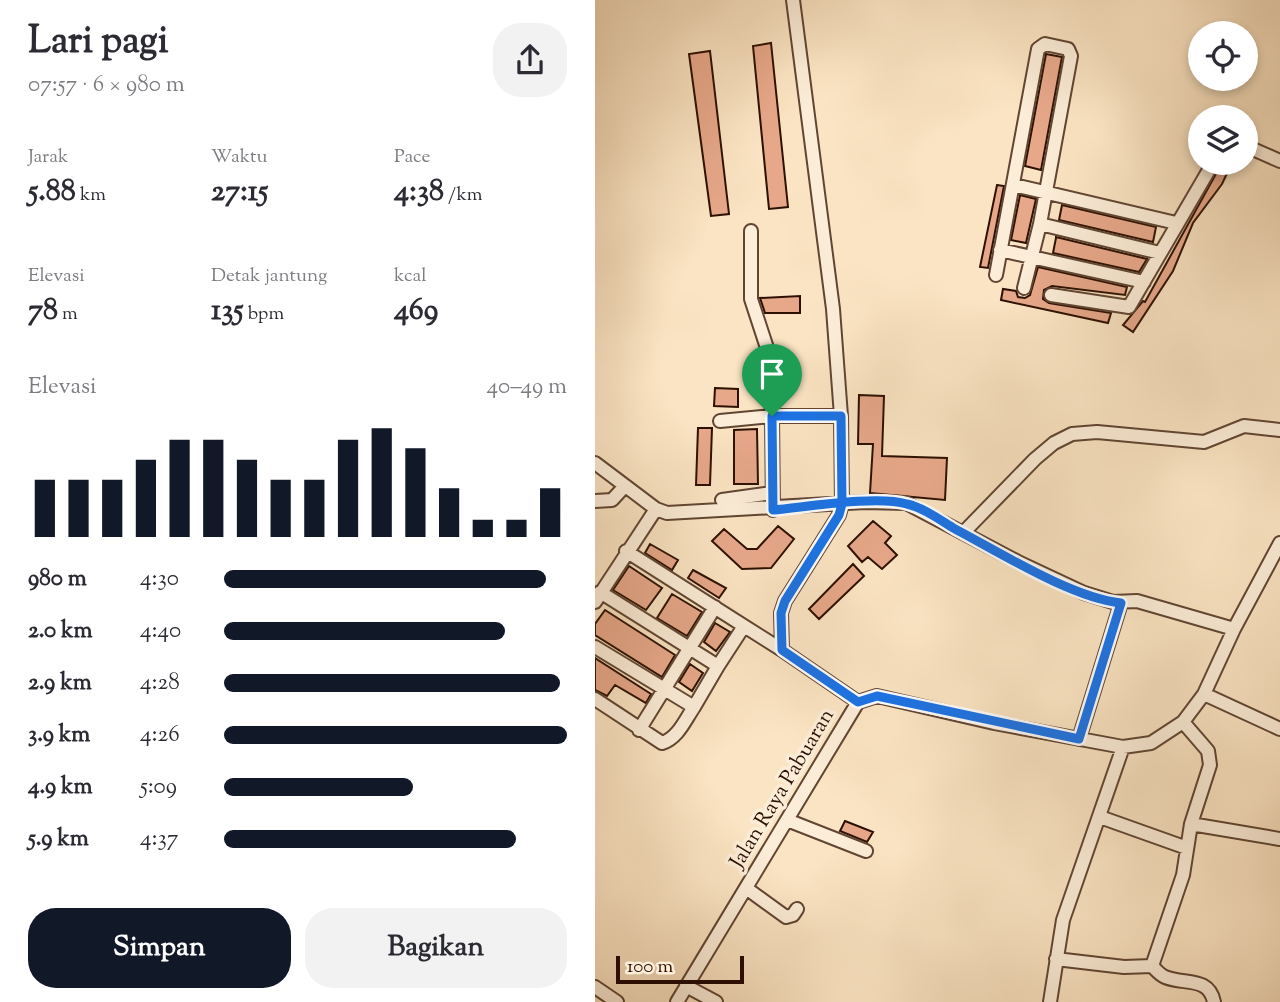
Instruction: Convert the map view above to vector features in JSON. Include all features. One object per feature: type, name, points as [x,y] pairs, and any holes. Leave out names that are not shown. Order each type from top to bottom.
[{"type":"street","points":[[782,650],[781,613],[785,601],[833,526],[842,504],[841,416],[833,309],[793,0]]},
{"type":"street","points":[[996,275],[1038,49],[1045,44],[1068,49],[1071,57],[1040,224],[1024,288]]},
{"type":"street","points":[[1258,151],[1280,161]]},
{"type":"street","points":[[1051,295],[1126,309],[1206,175]]},
{"type":"street","points":[[1014,185],[1176,223]]},
{"type":"street","points":[[1040,224],[1160,253]]},
{"type":"street","points":[[751,231],[751,299],[768,351],[773,510]]},
{"type":"street","points":[[1000,250],[1144,282]]},
{"type":"street","points":[[720,421],[772,416],[841,416]]},
{"type":"street","points":[[963,533],[1035,459],[1054,443],[1072,434],[1097,432],[1203,442],[1244,426],[1280,430]]},
{"type":"street","points":[[595,463],[656,509],[667,513],[906,503],[1084,593],[1121,603],[1137,601],[1234,629]]},
{"type":"street","points":[[595,501],[612,500],[625,486]]},
{"type":"street","points":[[722,500],[772,493]]},
{"type":"street","points":[[656,509],[597,597],[718,666]]},
{"type":"street","name":"Jalan Raya Pabuaran","points":[[677,1002],[858,702],[877,696],[1123,747],[1151,743],[1183,722],[1204,694],[1234,629],[1280,543]]},
{"type":"street","points":[[626,551],[782,650],[858,702]]},
{"type":"street","points":[[1079,739],[1121,603]]},
{"type":"street","points":[[639,730],[715,607]]},
{"type":"street","points":[[595,699],[662,743],[669,740],[694,707],[744,626]]},
{"type":"street","points":[[595,647],[694,707]]},
{"type":"street","points":[[1204,694],[1280,729]]},
{"type":"street","points":[[1152,966],[1183,875],[1191,824],[1210,765],[1210,755],[1183,722]]},
{"type":"street","points":[[1050,1002],[1065,913],[1123,747]]},
{"type":"street","points":[[1100,817],[1187,848]]},
{"type":"street","points":[[787,820],[866,850]]},
{"type":"street","points":[[1191,824],[1280,839]]},
{"type":"street","points":[[746,888],[786,917],[793,915],[797,909]]},
{"type":"street","points":[[1056,959],[1123,967],[1152,966],[1163,977],[1206,987],[1214,1002]]},
{"type":"street","points":[[595,986],[617,1002]]},
{"type":"street","points":[[686,986],[716,1002]]},
{"type":"building","points":[[771,43],[788,207],[769,209],[753,46]]},
{"type":"building","points":[[710,51],[729,214],[711,216],[689,54]]},
{"type":"building","points":[[1046,54],[1062,57],[1041,170],[1025,166]]},
{"type":"building","points":[[1215,175],[1226,175],[1193,223],[1173,271],[1133,332],[1123,325],[1143,301],[1145,302]]},
{"type":"building","points":[[997,185],[1004,186],[988,268],[980,267]]},
{"type":"building","points":[[1020,195],[1036,199],[1026,243],[1011,240]]},
{"type":"building","points":[[1062,205],[1156,227],[1153,242],[1059,220]]},
{"type":"building","points":[[1056,237],[1147,259],[1139,272],[1053,253]]},
{"type":"building","points":[[1038,267],[1127,287],[1125,295],[1052,286],[1044,290],[1043,299],[1049,303],[1111,313],[1108,323],[1001,300],[1003,289],[1016,291],[1018,297],[1025,298],[1030,295]]},
{"type":"building","points":[[800,296],[800,313],[765,313],[760,298]]},
{"type":"building","points":[[715,388],[738,389],[738,407],[714,406]]},
{"type":"building","points":[[859,395],[884,396],[882,456],[947,458],[945,500],[870,493],[873,444],[858,444]]},
{"type":"building","points":[[698,428],[712,428],[710,485],[696,485]]},
{"type":"building","points":[[757,429],[758,484],[734,484],[734,430]]},
{"type":"building","points":[[873,521],[891,536],[885,543],[897,555],[882,569],[868,557],[862,562],[848,546]]},
{"type":"building","points":[[778,526],[794,539],[771,568],[742,569],[712,541],[724,529],[747,549],[757,549]]},
{"type":"building","points":[[650,544],[678,560],[672,570],[645,553]]},
{"type":"building","points":[[853,564],[864,576],[819,619],[809,609]]},
{"type":"building","points":[[629,566],[662,588],[646,610],[613,590]]},
{"type":"building","points":[[693,570],[726,588],[719,598],[688,578]]},
{"type":"building","points":[[672,594],[702,612],[687,636],[657,618]]},
{"type":"building","points":[[605,610],[675,655],[662,677],[595,635],[595,624]]},
{"type":"building","points":[[715,623],[730,632],[716,651],[704,642]]},
{"type":"building","points":[[595,658],[651,694],[646,703],[615,685],[607,696],[595,690]]},
{"type":"building","points":[[690,664],[703,673],[692,691],[679,682]]},
{"type":"building","points":[[845,821],[873,832],[867,842],[840,831]]},
{"type":"route","points":[[772,416],[773,510],[842,504],[865,502],[906,503],[1020,564],[1104,601],[1121,603],[1079,739],[877,696],[869,696],[858,702],[782,650],[781,613],[785,601],[833,526],[842,504],[841,416],[772,416]]}]
